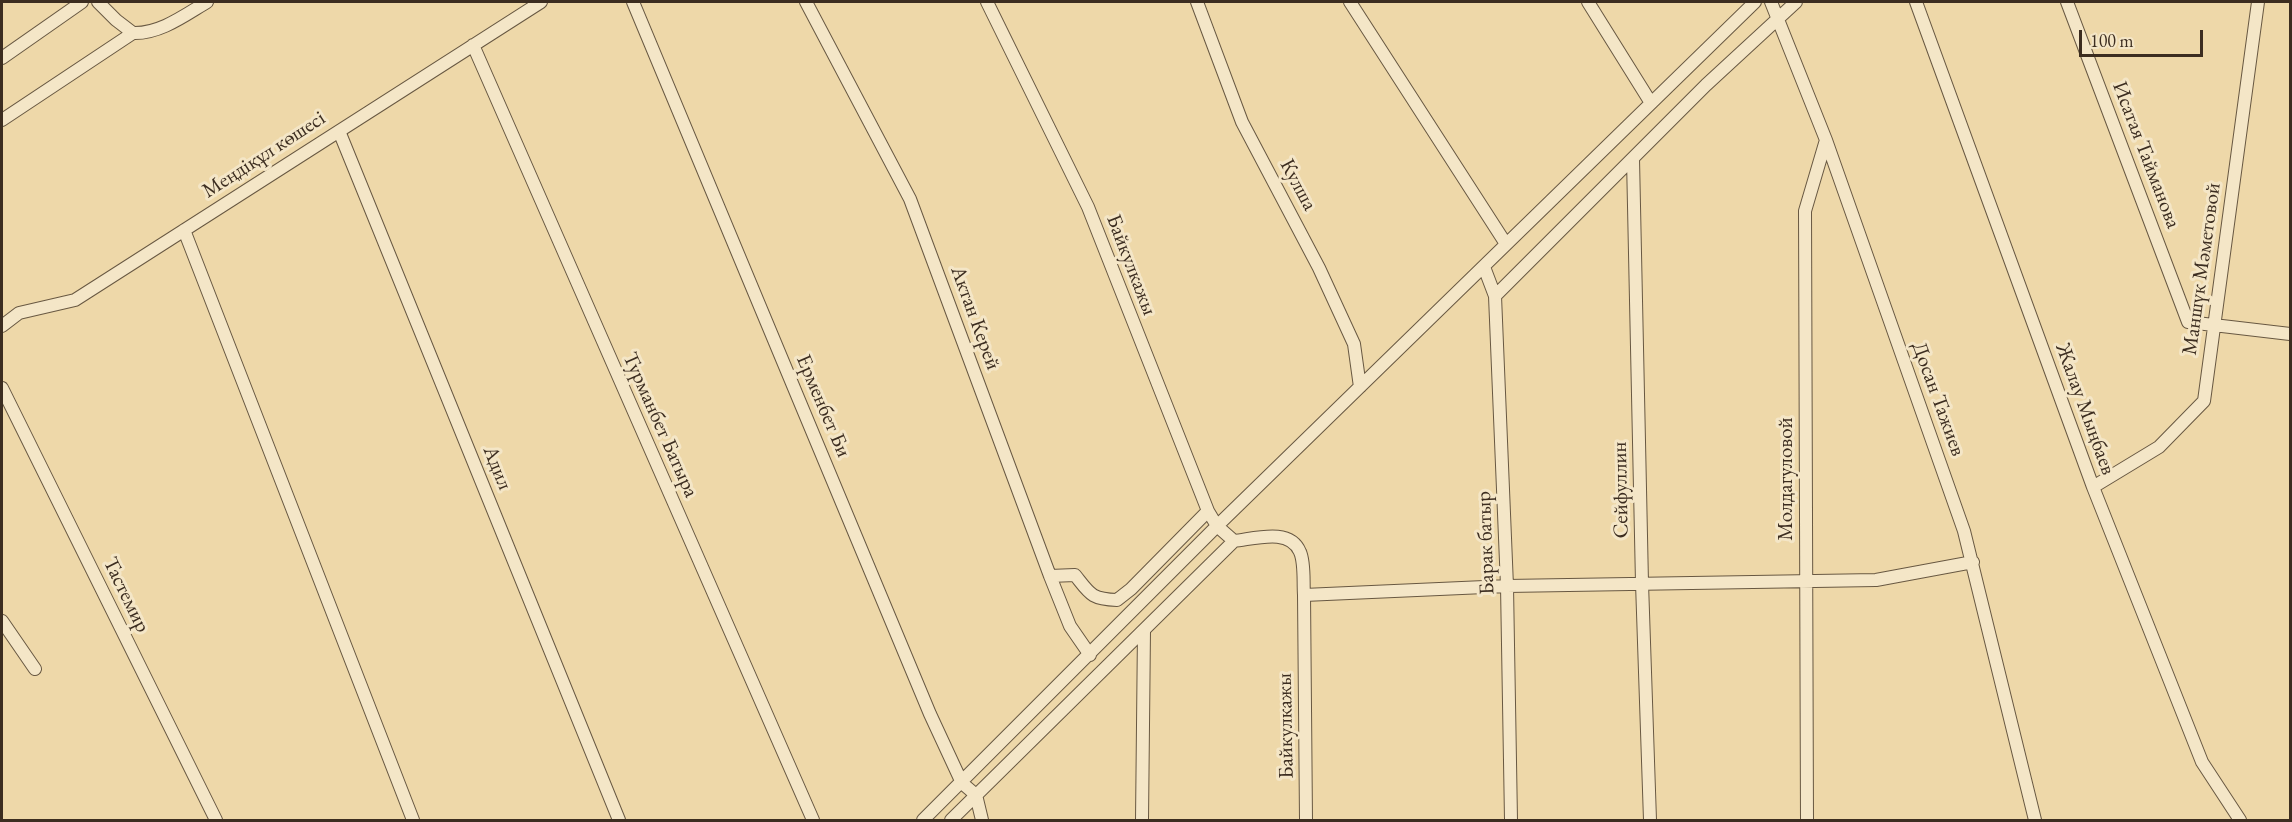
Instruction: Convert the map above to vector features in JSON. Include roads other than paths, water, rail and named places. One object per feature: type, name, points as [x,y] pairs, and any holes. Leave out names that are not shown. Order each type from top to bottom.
[{"type":"street","points":[[2,58],[82,2]]},
{"type":"street","points":[[98,2],[133,33],[147,34],[174,22],[207,2]]},
{"type":"street","name":"Меңдіқұл көшесі","points":[[2,326],[19,313],[75,300],[541,2]]},
{"type":"street","name":"Ерменбет Би","points":[[633,2],[930,714],[962,783],[976,795]]},
{"type":"street","name":"Актан Керей","points":[[806,2],[910,199],[1050,576],[1070,626],[1090,655]]},
{"type":"street","name":"Байкулкажы","points":[[987,2],[1088,207],[1208,511],[1217,526],[1234,541],[1287,538],[1300,552],[1304,595],[1306,820]]},
{"type":"street","name":"Кулша","points":[[1197,2],[1242,122],[1319,268],[1354,344],[1360,387]]},
{"type":"street","points":[[1350,2],[1506,244]]},
{"type":"street","points":[[1588,2],[1651,103]]},
{"type":"street","points":[[923,820],[1217,526],[1755,2]]},
{"type":"street","name":"Досан Тажиев","points":[[1771,2],[1826,140],[1964,531],[2035,820]]},
{"type":"street","points":[[1495,296],[1721,70],[1796,2]]},
{"type":"street","name":"Жалау Мыңбаев","points":[[1916,2],[2093,487],[2202,762],[2240,820]]},
{"type":"street","name":"Исатая Тайманова","points":[[2067,2],[2188,322],[2214,325]]},
{"type":"street","name":"Маншүк Мәметовой","points":[[2093,487],[2159,447],[2204,401],[2258,2]]},
{"type":"street","points":[[2,120],[133,33]]},
{"type":"street","name":"Турманбет Батыра","points":[[472,45],[813,820]]},
{"type":"street","name":"Адил","points":[[339,131],[619,820]]},
{"type":"street","name":"Молдагуловой","points":[[1807,820],[1805,211],[1826,140]]},
{"type":"street","name":"Сейфуллин","points":[[1633,159],[1642,584],[1650,820]]},
{"type":"street","points":[[184,230],[413,820]]},
{"type":"street","name":"Барак батыр","points":[[1484,267],[1495,296],[1507,586],[1511,820]]},
{"type":"street","points":[[2214,325],[2290,334]]},
{"type":"street","name":"Тастемир","points":[[2,388],[216,820]]},
{"type":"street","points":[[1050,576],[1075,575],[1087,592],[1103,599],[1117,600],[1131,589],[1208,511]]},
{"type":"street","points":[[951,820],[1234,541]]},
{"type":"street","points":[[1304,595],[1507,586],[1875,580],[1972,562]]},
{"type":"street","points":[[2,621],[35,669]]},
{"type":"street","points":[[1142,820],[1144,630]]},
{"type":"street","points":[[976,795],[982,820]]}]
